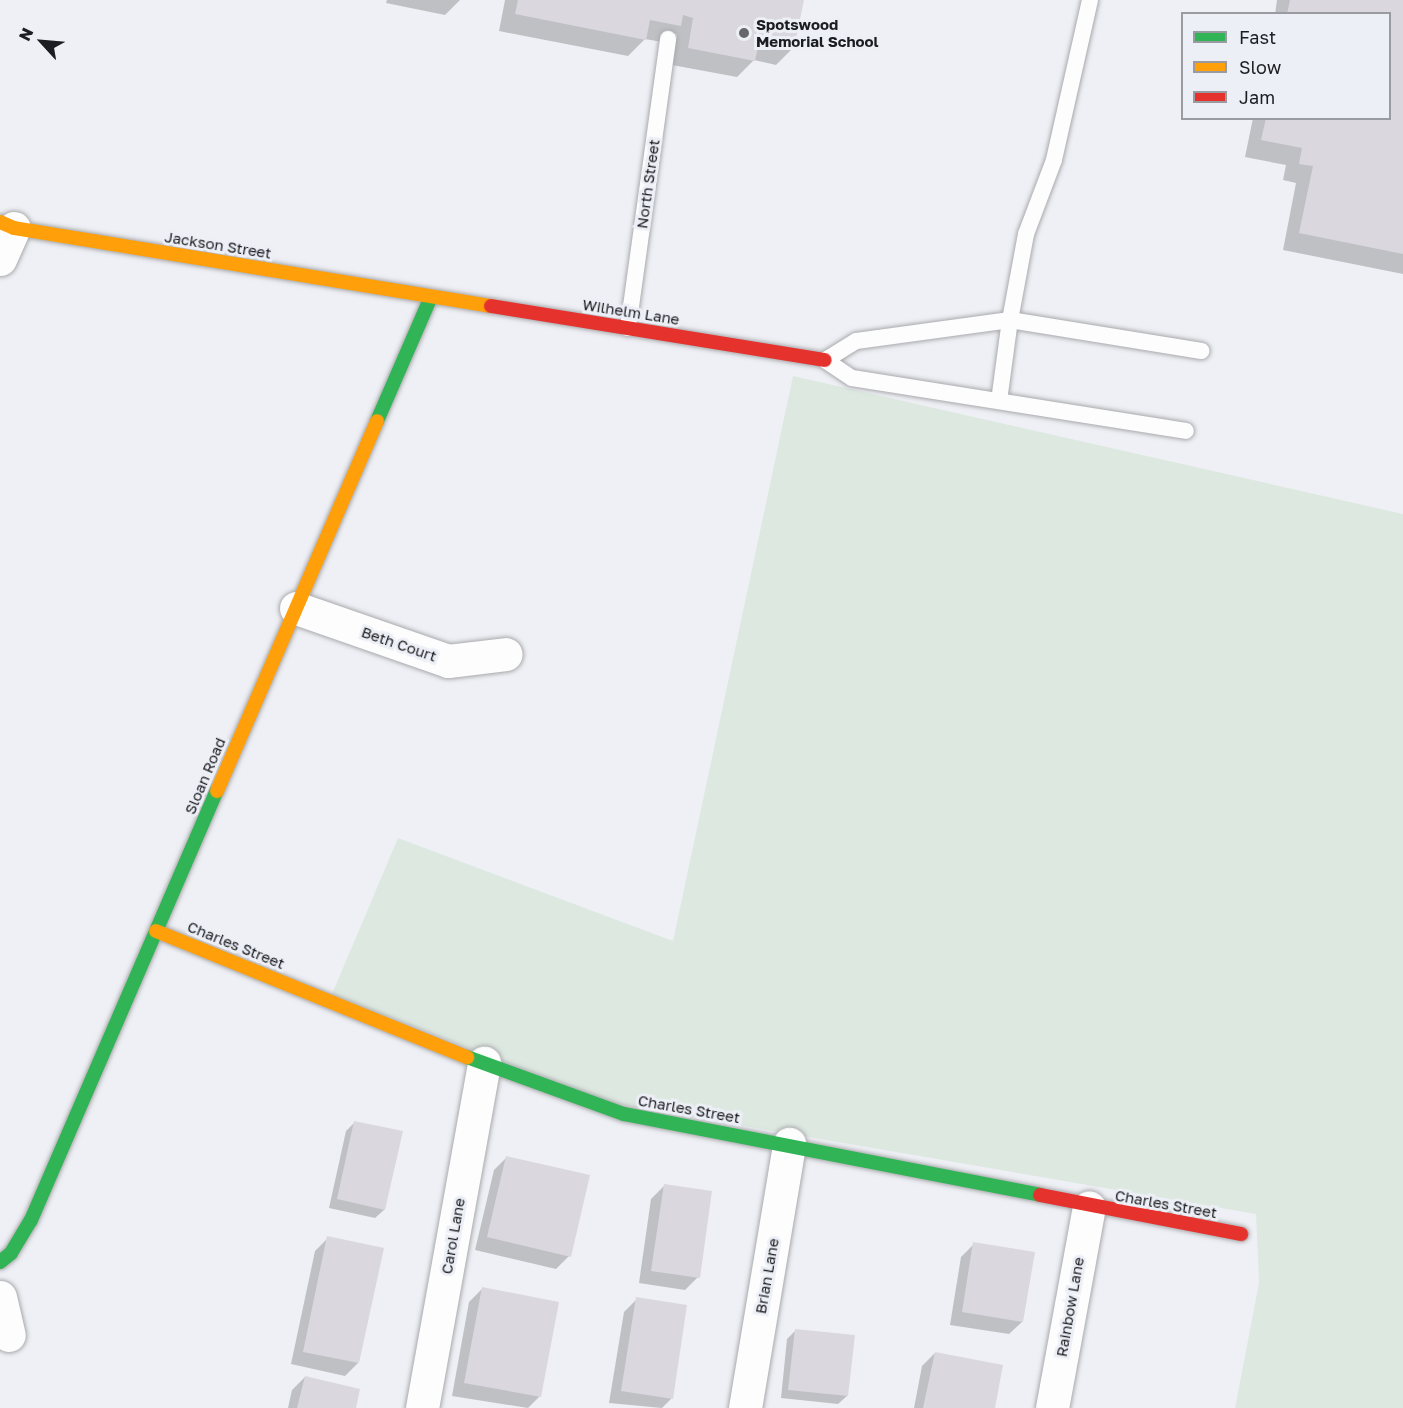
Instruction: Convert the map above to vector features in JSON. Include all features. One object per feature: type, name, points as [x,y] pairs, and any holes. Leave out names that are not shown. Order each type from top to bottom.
[{"type":"street","points":[[0,259],[7,225]]},
{"type":"street","name":"Jackson Street","points":[[7,225],[431,297]]},
{"type":"street","name":"Wilhelm Lane","points":[[431,297],[825,360]]},
{"type":"street","name":"Sloan Road","points":[[0,1262],[11,1253],[31,1220],[431,297]]},
{"type":"street","name":"Beth Court","points":[[296,608],[448,662],[506,654]]},
{"type":"street","name":"Charles Street","points":[[156,931],[484,1063],[624,1114],[789,1144],[1089,1207],[1241,1234]]},
{"type":"street","name":"Carol Lane","points":[[422,1408],[484,1063]]},
{"type":"street","name":"Brian Lane","points":[[745,1408],[789,1144]]},
{"type":"street","name":"Rainbow Lane","points":[[1052,1408],[1089,1207]]},
{"type":"street","points":[[0,1297],[9,1335]]},
{"type":"lane","points":[[999,401],[1010,320],[1026,234],[1054,160],[1090,0]]},
{"type":"lane","name":"North Street","points":[[628,328],[668,39]]},
{"type":"lane","points":[[1186,431],[852,378],[825,360],[856,341],[1010,320],[1203,351]]},
{"type":"shaded area","points":[[793,376],[1403,514],[1403,1408],[1235,1408],[1259,1283],[1256,1214],[606,1102],[332,994],[398,838],[673,941]]},
{"type":"building","name":"Spotswood Memorial School","points":[[518,0],[804,0],[794,48],[759,42],[755,61],[688,48],[693,18],[683,15],[681,26],[650,20],[646,40],[515,14]]},
{"type":"building","points":[[1290,0],[1403,0],[1403,254],[1299,233],[1313,166],[1299,164],[1302,148],[1261,140],[1266,120],[1391,120],[1391,12],[1287,12]]},
{"type":"building","points":[[354,1121],[403,1131],[385,1210],[337,1199]]},
{"type":"building","points":[[506,1156],[590,1175],[571,1257],[487,1237]]},
{"type":"building","points":[[664,1184],[712,1191],[700,1278],[651,1271]]},
{"type":"building","points":[[327,1236],[384,1248],[359,1363],[303,1352]]},
{"type":"building","points":[[973,1242],[1035,1252],[1023,1322],[962,1312]]},
{"type":"building","points":[[482,1287],[559,1302],[541,1397],[464,1383]]},
{"type":"building","points":[[636,1297],[687,1305],[673,1399],[621,1391]]},
{"type":"building","points":[[795,1329],[855,1335],[848,1396],[788,1390]]},
{"type":"building","points":[[935,1352],[1003,1365],[995,1408],[923,1408]]},
{"type":"building","points":[[305,1376],[360,1389],[356,1408],[297,1408]]},
{"type":"traffic: fast","points":[[377,421],[431,297]]},
{"type":"traffic: fast","points":[[0,1262],[11,1253],[31,1220],[217,791]]},
{"type":"traffic: fast","points":[[467,1057],[624,1114],[1040,1195]]},
{"type":"traffic: slow","points":[[0,222],[14,228],[491,306]]},
{"type":"traffic: slow","points":[[217,791],[377,421]]},
{"type":"traffic: slow","points":[[156,931],[467,1057]]},
{"type":"traffic: jam","points":[[491,306],[825,360]]},
{"type":"traffic: jam","points":[[1040,1195],[1241,1234]]},
{"type":"place","name":"Spotswood Memorial School","points":[[744,33]]}]
